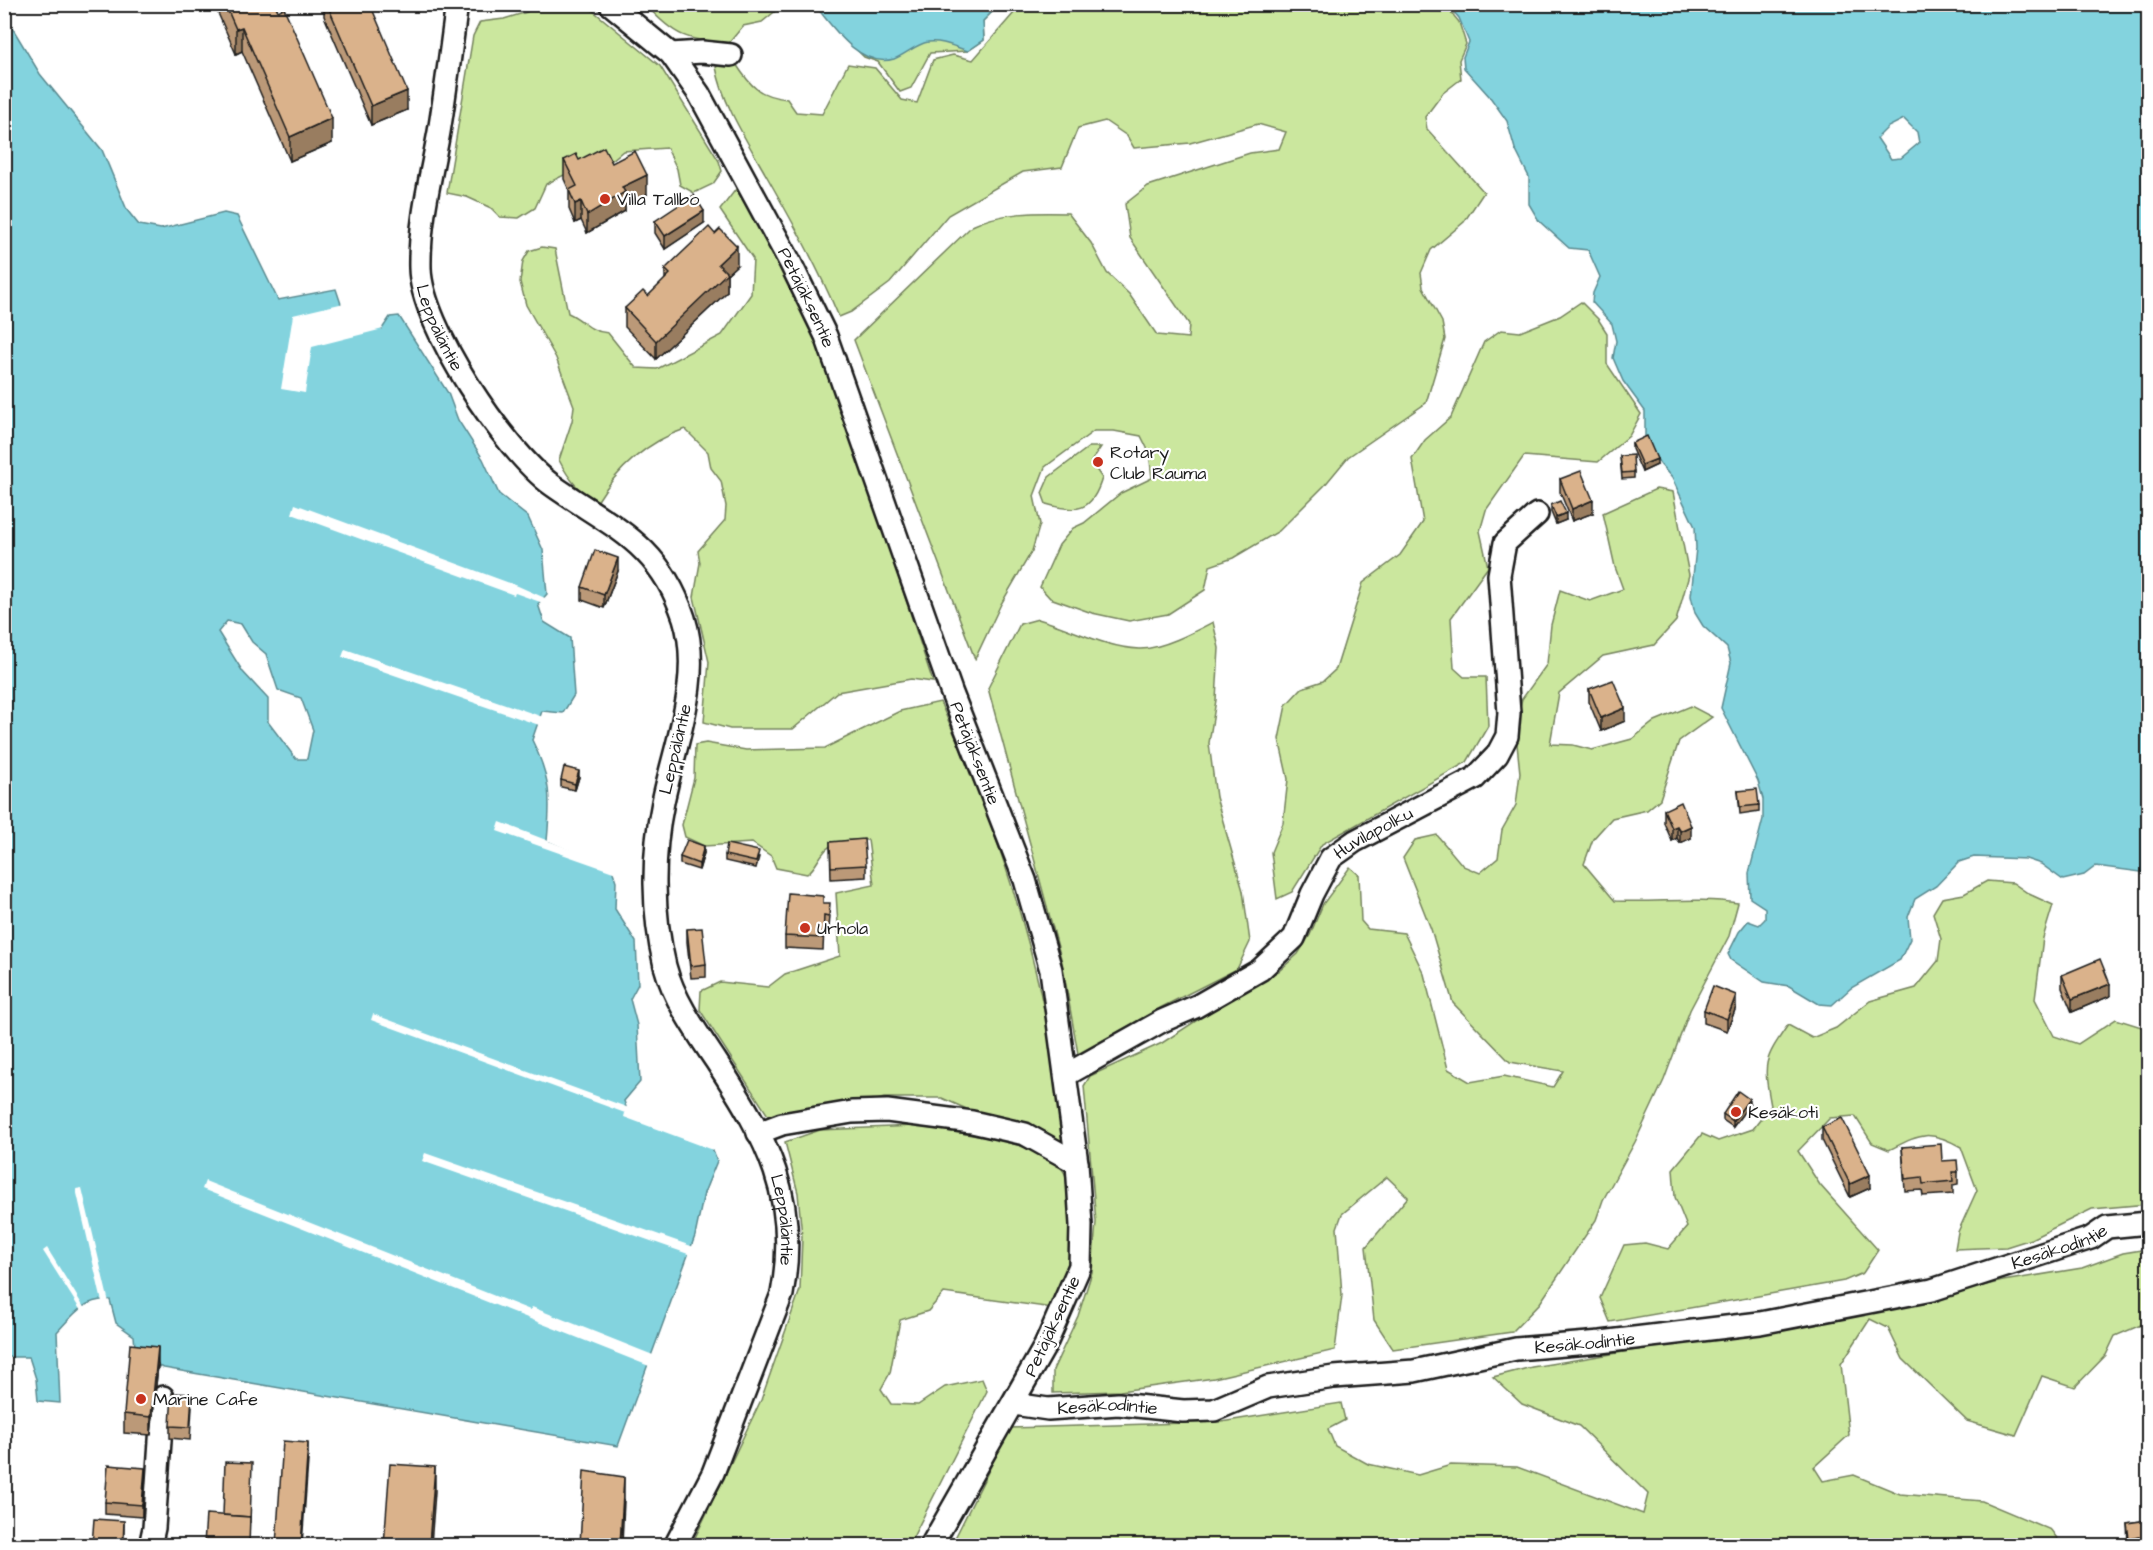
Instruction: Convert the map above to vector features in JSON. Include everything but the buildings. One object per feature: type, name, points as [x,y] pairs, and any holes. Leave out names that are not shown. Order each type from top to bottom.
[{"type":"street","name":"Leppäläntie","points":[[457,4],[428,194],[421,259],[420,270],[428,303],[459,370],[518,455],[538,475],[574,501],[612,522],[643,549],[671,582],[686,623],[689,684],[683,724],[663,802],[656,849],[655,888],[666,967],[678,1000],[758,1132],[776,1171],[786,1206],[788,1265],[782,1294],[759,1361],[713,1473],[675,1545]]},
{"type":"street","name":"Petäjäksentie","points":[[610,4],[670,54],[699,94],[790,262],[826,336],[951,691],[1038,917],[1052,970],[1077,1163],[1082,1225],[1080,1266],[1060,1316],[1014,1404],[931,1545]]},
{"type":"street","points":[[670,54],[731,54]]},
{"type":"street","name":"Huvilapolku","points":[[1066,1075],[1260,970],[1294,938],[1312,894],[1331,858],[1355,841],[1475,778],[1497,755],[1507,736],[1509,712],[1499,575],[1505,543],[1538,514]]},
{"type":"street","points":[[758,1132],[782,1124],[852,1112],[886,1111],[972,1122],[1025,1134],[1077,1163]]},
{"type":"street","name":"Kesäkodintie","points":[[1014,1404],[1048,1409],[1118,1404],[1183,1411],[1214,1410],[1268,1387],[1334,1377],[1414,1371],[1516,1349],[1601,1342],[1760,1323],[1932,1290],[2091,1238],[2107,1227],[2148,1223]]},
{"type":"street","points":[[150,1545],[154,1528],[163,1397]]},
{"type":"green space","points":[[778,4],[778,9],[762,22],[743,26],[729,43],[702,41],[682,35],[665,24],[646,5]]},
{"type":"green space","points":[[1277,4],[1287,8],[1288,4],[1445,5],[1459,22],[1466,44],[1459,60],[1461,79],[1443,93],[1425,117],[1427,129],[1484,192],[1464,222],[1431,250],[1421,273],[1423,287],[1442,322],[1445,339],[1426,403],[1348,457],[1324,486],[1279,531],[1233,558],[1210,566],[1205,590],[1168,614],[1129,621],[1092,613],[1050,598],[1040,587],[1059,545],[1073,528],[1084,523],[1121,493],[1152,478],[1149,452],[1141,436],[1114,431],[1094,431],[1045,467],[1034,496],[1040,524],[1032,551],[1001,604],[975,659],[854,340],[972,226],[1007,215],[1044,213],[1068,213],[1091,243],[1107,273],[1129,294],[1157,335],[1188,338],[1189,324],[1130,238],[1125,204],[1148,186],[1250,153],[1279,149],[1286,132],[1258,124],[1190,143],[1134,148],[1127,136],[1105,121],[1078,128],[1062,167],[1023,172],[948,215],[890,283],[851,312],[839,317],[804,245],[737,122],[724,95],[716,67],[729,61],[736,64],[746,79],[763,93],[787,99],[796,112],[822,114],[848,64],[875,68],[902,100],[917,103],[933,60],[953,55],[973,60],[1021,5]]},
{"type":"green space","points":[[528,5],[586,5],[660,66],[719,161],[722,171],[713,184],[694,193],[680,185],[677,169],[667,148],[623,151],[606,165],[566,174],[546,184],[535,208],[519,218],[500,217],[491,208],[467,197],[447,193],[473,36],[480,22],[504,19],[527,12]]},
{"type":"green space","points":[[1007,5],[995,9],[983,21],[984,40],[968,51],[930,53],[911,88],[900,92],[878,62],[864,57],[842,35],[850,18]]},
{"type":"green space","points":[[736,189],[787,271],[825,354],[933,682],[911,679],[837,692],[793,729],[730,729],[704,722],[709,662],[694,597],[700,563],[698,551],[725,520],[726,506],[721,481],[711,468],[708,452],[685,429],[658,441],[635,458],[614,478],[597,502],[579,490],[559,460],[572,421],[574,406],[556,358],[526,305],[520,282],[523,261],[529,251],[542,247],[555,249],[568,313],[591,328],[608,333],[636,368],[657,369],[722,335],[751,294],[753,259],[720,210]]},
{"type":"green space","points":[[1581,302],[1598,319],[1607,333],[1607,364],[1641,414],[1629,436],[1598,462],[1524,456],[1486,510],[1480,531],[1488,567],[1451,618],[1454,668],[1464,677],[1486,677],[1488,726],[1467,762],[1322,844],[1292,892],[1277,899],[1271,852],[1283,823],[1288,779],[1279,739],[1286,705],[1302,688],[1323,681],[1336,669],[1363,583],[1400,555],[1423,522],[1412,459],[1425,440],[1451,417],[1484,342],[1501,330],[1520,332],[1560,316]]},
{"type":"green space","points":[[1089,447],[1101,447],[1091,462],[1102,478],[1093,498],[1088,504],[1075,509],[1046,504],[1042,493],[1049,477]]},
{"type":"green space","points":[[1656,489],[1673,492],[1689,575],[1676,621],[1654,645],[1603,656],[1559,693],[1550,744],[1573,745],[1592,750],[1632,739],[1655,721],[1691,706],[1712,717],[1679,741],[1660,799],[1647,810],[1612,818],[1593,839],[1584,864],[1615,901],[1708,900],[1738,903],[1729,936],[1690,1010],[1664,1080],[1635,1142],[1603,1200],[1596,1220],[1540,1303],[1512,1332],[1393,1349],[1374,1320],[1366,1247],[1408,1197],[1387,1177],[1342,1214],[1337,1228],[1342,1295],[1335,1350],[1214,1378],[1120,1391],[1053,1393],[1053,1370],[1078,1316],[1092,1272],[1096,1222],[1084,1086],[1090,1076],[1162,1043],[1248,987],[1279,971],[1298,954],[1310,935],[1323,904],[1350,867],[1359,875],[1361,921],[1368,929],[1404,933],[1424,974],[1448,1069],[1470,1082],[1504,1076],[1553,1087],[1563,1071],[1510,1062],[1453,1003],[1431,929],[1403,858],[1415,840],[1437,835],[1463,866],[1480,873],[1498,858],[1502,830],[1516,805],[1520,773],[1515,725],[1522,699],[1547,664],[1551,625],[1560,590],[1590,601],[1623,589],[1615,567],[1603,513]]},
{"type":"green space","points":[[1038,619],[1114,645],[1140,649],[1168,643],[1213,622],[1219,648],[1216,700],[1209,743],[1216,797],[1243,891],[1250,942],[1237,969],[1162,1007],[1078,1054],[1062,962],[988,688],[1020,624]]},
{"type":"green space","points":[[940,702],[988,816],[1026,933],[1045,1014],[1065,1145],[980,1115],[942,1098],[884,1098],[856,1106],[815,1106],[769,1117],[700,1010],[701,991],[720,982],[768,987],[785,974],[840,956],[836,893],[874,885],[868,840],[850,840],[833,844],[807,874],[776,868],[771,856],[752,843],[704,846],[685,837],[682,825],[694,778],[695,745],[706,743],[746,750],[825,748],[900,711]]},
{"type":"green space","points":[[1987,881],[2013,883],[2029,894],[2053,905],[2043,938],[2035,999],[2054,1036],[2078,1044],[2116,1019],[2148,1029],[2148,1204],[2092,1209],[2031,1239],[2006,1247],[1955,1249],[1958,1232],[1977,1190],[1961,1147],[1950,1141],[1925,1136],[1909,1140],[1889,1150],[1872,1143],[1855,1116],[1830,1118],[1798,1151],[1820,1185],[1878,1250],[1863,1273],[1844,1281],[1610,1322],[1600,1298],[1624,1245],[1645,1243],[1668,1249],[1687,1227],[1675,1197],[1673,1169],[1702,1134],[1718,1141],[1753,1129],[1771,1106],[1767,1063],[1788,1025],[1812,1038],[1836,1028],[1870,1001],[1916,988],[1938,961],[1941,939],[1933,913],[1942,898],[1964,894]]},
{"type":"green space","points":[[914,1126],[1014,1144],[1050,1159],[1062,1169],[1071,1202],[1071,1232],[1067,1268],[1053,1308],[944,1293],[928,1311],[900,1320],[890,1373],[881,1389],[891,1404],[918,1405],[945,1387],[982,1379],[987,1391],[909,1545],[691,1546],[761,1400],[800,1290],[802,1237],[798,1193],[785,1142],[820,1130]]},
{"type":"green space","points":[[2148,1249],[2148,1322],[2115,1336],[2106,1355],[2075,1387],[2042,1376],[2016,1435],[1967,1421],[1903,1359],[1888,1328],[1870,1319],[1841,1364],[1849,1435],[1814,1467],[1823,1481],[1854,1475],[1900,1494],[1982,1501],[2051,1530],[2062,1545],[951,1546],[1010,1428],[1221,1422],[1341,1403],[1345,1420],[1328,1429],[1335,1446],[1368,1464],[1418,1475],[1451,1465],[1517,1467],[1643,1514],[1648,1494],[1579,1426],[1522,1404],[1493,1377],[1532,1367],[1874,1311],[2003,1281],[2082,1268],[2123,1253]]},
{"type":"water","points":[[12,4],[7,19],[40,74],[102,150],[127,210],[139,225],[161,229],[224,213],[237,216],[278,300],[336,289],[342,307],[382,329],[390,317],[399,316],[448,393],[458,420],[483,459],[499,494],[528,517],[543,550],[547,594],[538,604],[544,622],[570,638],[574,695],[563,713],[542,711],[532,740],[543,766],[548,789],[547,841],[612,869],[616,881],[615,909],[636,942],[638,984],[630,999],[637,1025],[640,1082],[624,1101],[629,1116],[711,1146],[717,1161],[704,1193],[695,1236],[618,1446],[164,1368],[136,1359],[134,1336],[116,1323],[110,1300],[93,1301],[86,1305],[57,1332],[60,1403],[38,1401],[36,1379],[29,1357],[5,1357],[4,5]],"holes":[[[227,621],[241,624],[252,642],[266,654],[278,690],[301,698],[313,730],[307,759],[296,759],[268,722],[268,699],[243,672],[218,632]]]},
{"type":"water","points":[[815,5],[1007,5],[995,9],[983,21],[984,40],[968,51],[943,43],[928,42],[894,59],[882,60],[870,58],[849,44],[830,25]]},
{"type":"water","points":[[1448,5],[2148,5],[2148,873],[2096,866],[2084,875],[2063,880],[2041,864],[2026,859],[1974,857],[1959,862],[1936,886],[1915,899],[1908,917],[1910,939],[1900,960],[1851,988],[1832,1005],[1819,1004],[1789,986],[1764,982],[1731,960],[1728,954],[1739,932],[1748,921],[1759,925],[1765,919],[1765,908],[1750,898],[1749,873],[1763,819],[1763,799],[1758,781],[1721,708],[1731,663],[1727,648],[1703,626],[1695,613],[1691,596],[1696,548],[1695,527],[1672,478],[1660,464],[1645,439],[1645,411],[1623,381],[1613,358],[1616,341],[1612,324],[1592,302],[1600,277],[1588,250],[1569,248],[1539,221],[1529,204],[1529,177],[1515,149],[1507,121],[1490,97],[1464,68],[1463,57],[1469,42],[1459,18]],"holes":[[[1904,119],[1917,132],[1919,143],[1901,158],[1891,159],[1877,138],[1888,127]]]},
{"type":"pier","points":[[344,303],[371,316],[383,329],[312,347],[305,393],[281,389],[293,315]]},
{"type":"pier","points":[[295,504],[545,598],[543,603],[515,593],[514,595],[292,514]]},
{"type":"pier","points":[[345,649],[543,717],[539,725],[342,657]]},
{"type":"pier","points":[[500,822],[613,866],[616,873],[497,831]]},
{"type":"pier","points":[[373,1014],[629,1108],[631,1114],[712,1143],[716,1151],[624,1117],[625,1113],[371,1020]]},
{"type":"pier","points":[[425,1153],[694,1247],[691,1255],[422,1161]]},
{"type":"pier","points":[[205,1181],[530,1310],[532,1307],[653,1355],[649,1366],[202,1189]]},
{"type":"pier","points":[[82,1188],[111,1311],[110,1312],[108,1303],[102,1302],[76,1189]]},
{"type":"pier","points":[[47,1248],[85,1309],[81,1311],[43,1251]]},
{"type":"place","name":"Villa Tallbo","points":[[605,199]]},
{"type":"place","name":"Rotary Club Rauma","points":[[1098,462]]},
{"type":"place","name":"Urhola","points":[[805,928]]},
{"type":"place","name":"Kesäkoti","points":[[1736,1112]]},
{"type":"place","name":"Marine Cafe","points":[[141,1399]]}]
